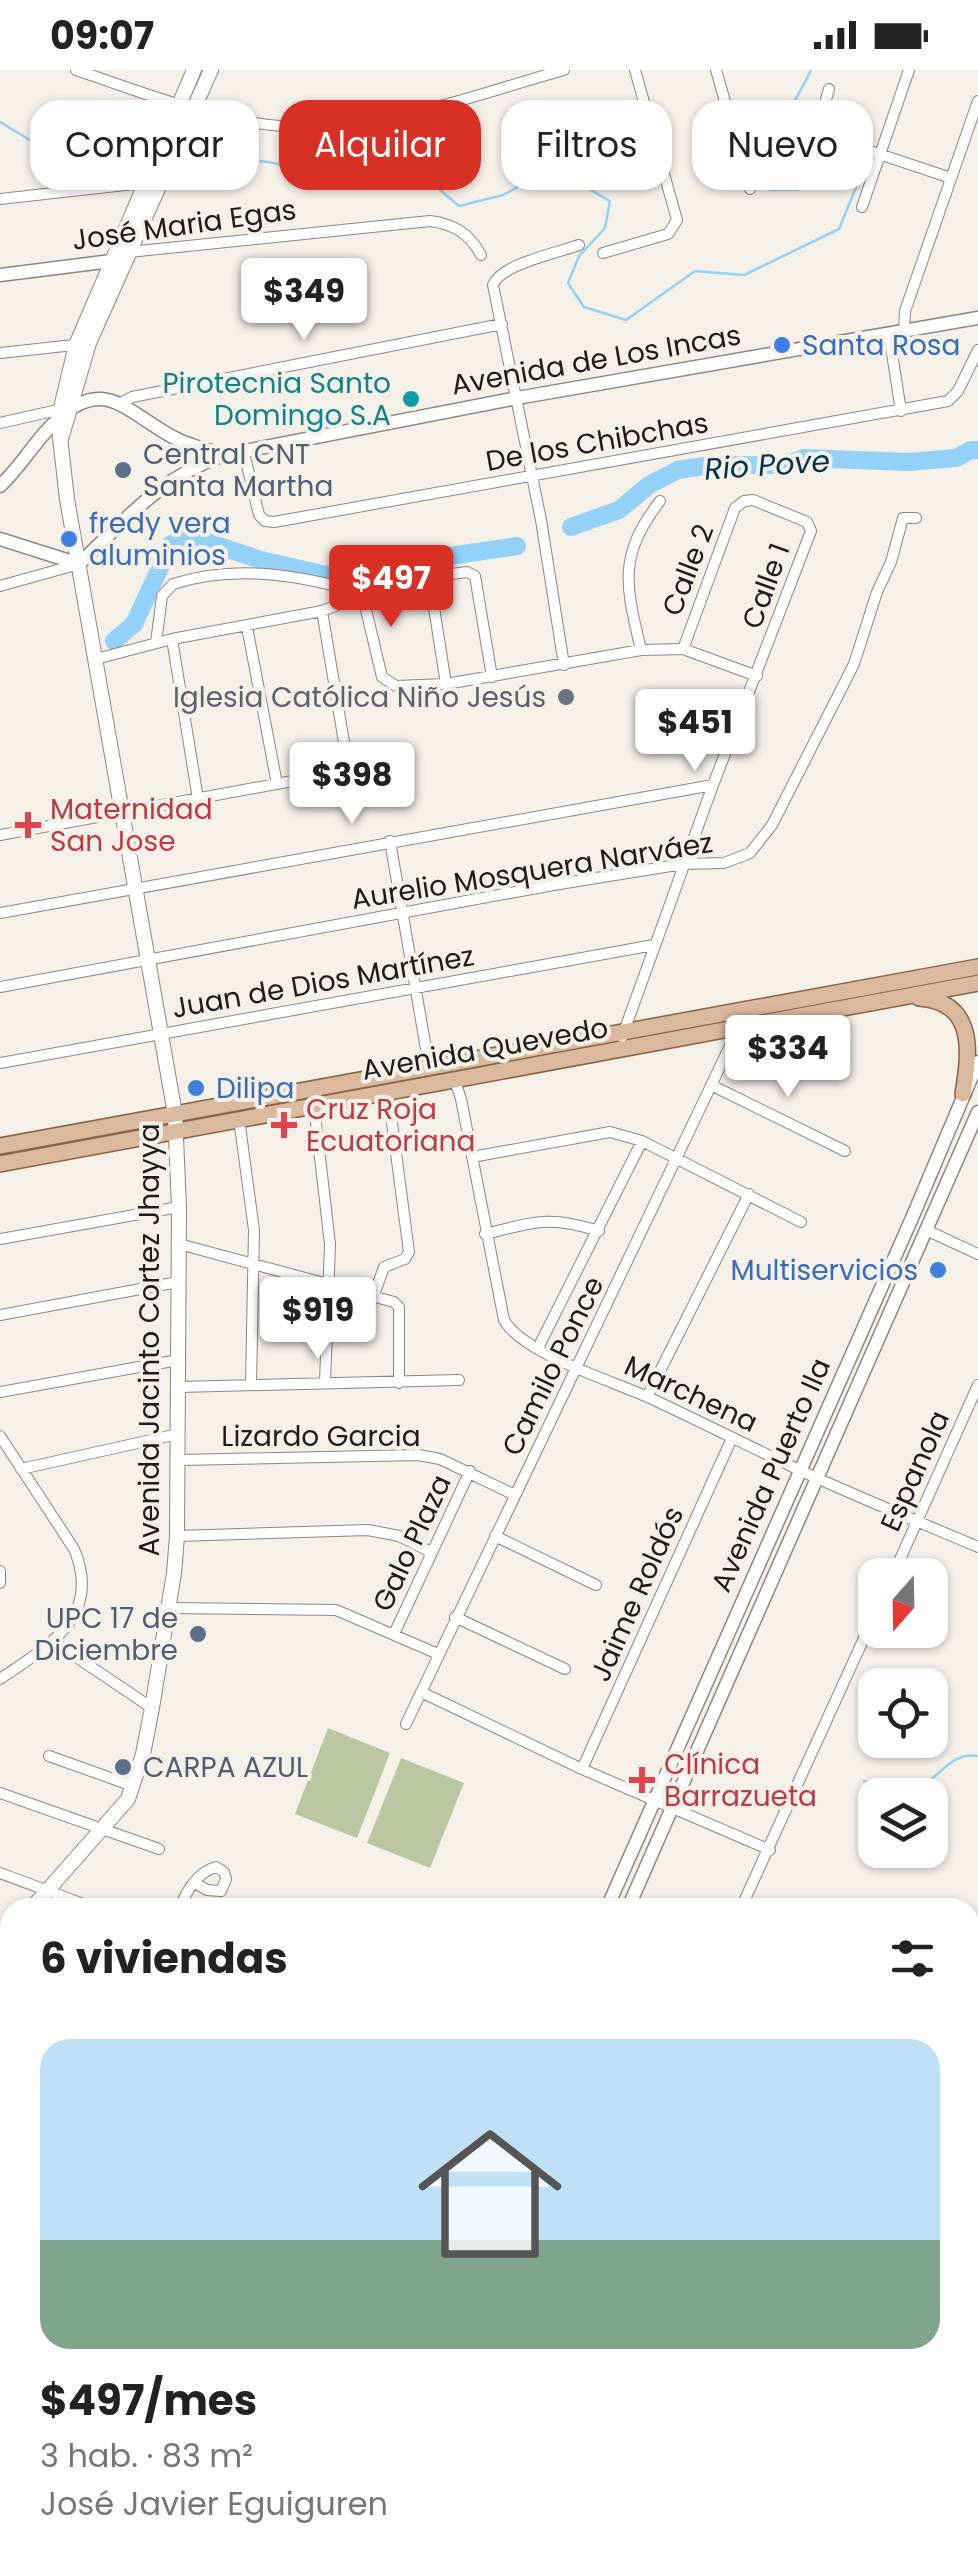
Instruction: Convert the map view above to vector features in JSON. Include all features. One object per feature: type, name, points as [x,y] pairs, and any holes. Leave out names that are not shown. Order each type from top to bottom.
[{"type":"main road","name":"Avenida Jacinto Cortez Jhayya","points":[[187,100],[194,70]]},
{"type":"main road","name":"Avenida Jacinto Cortez Jhayya","points":[[190,100],[211,70]]},
{"type":"main road","name":"Avenida Jacinto Cortez Jhayya","points":[[41,1898],[118,1813],[134,1786],[152,1708],[177,1536],[176,1131],[62,468],[61,440],[82,344],[141,190]]},
{"type":"main road","name":"Avenida Jacinto Cortez Jhayya","points":[[82,344],[128,252],[153,190]]},
{"type":"main road","name":"Avenida Quevedo","points":[[0,1146],[978,967]]},
{"type":"main road","name":"Avenida Quevedo","points":[[0,1164],[978,983]]},
{"type":"main road","points":[[905,998],[940,1002],[957,1014],[968,1062],[963,1094]]},
{"type":"street","points":[[76,70],[168,100]]},
{"type":"street","points":[[259,123],[303,127],[366,123],[564,70]]},
{"type":"street","points":[[603,252],[668,234],[678,220],[635,70]]},
{"type":"street","points":[[716,70],[725,100]]},
{"type":"street","points":[[862,207],[909,70]]},
{"type":"street","points":[[828,89],[818,122],[820,132],[952,178]]},
{"type":"street","points":[[904,331],[905,312],[978,101]]},
{"type":"street","points":[[0,199],[81,190]]},
{"type":"street","name":"José Maria Egas","points":[[0,274],[111,260],[128,252],[430,221],[443,222],[467,234],[481,255]]},
{"type":"street","points":[[564,665],[542,520],[494,280],[511,268],[579,245]]},
{"type":"street","name":"Avenida de Los Incas","points":[[79,564],[169,480],[224,455],[518,398],[978,318]]},
{"type":"street","points":[[0,423],[65,412],[97,400],[121,403],[132,396],[502,324]]},
{"type":"street","points":[[889,334],[901,412]]},
{"type":"street","points":[[0,353],[82,344]]},
{"type":"street","name":"De los Chibchas","points":[[244,453],[259,515],[274,522],[901,412],[948,400],[958,391],[978,350]]},
{"type":"street","name":"Avenida de Los Incas","points":[[121,403],[170,436],[224,455]]},
{"type":"street","points":[[0,486],[65,412]]},
{"type":"street","name":"Calle 1","points":[[621,1032],[810,531],[802,519],[752,500],[736,508]]},
{"type":"street","points":[[641,650],[628,597],[628,564],[642,524],[660,501]]},
{"type":"street","name":"Calle 2","points":[[682,649],[736,508]]},
{"type":"street","name":"Aurelio Mosquera Narváez","points":[[0,987],[683,864],[724,863],[744,857],[762,840],[854,664],[891,562],[902,518],[916,518]]},
{"type":"street","points":[[0,539],[79,564]]},
{"type":"street","points":[[0,586],[79,564]]},
{"type":"street","points":[[156,643],[162,596],[181,581],[250,571],[362,593]]},
{"type":"street","points":[[94,655],[247,628],[322,611],[404,580],[466,572],[475,576],[492,677]]},
{"type":"street","points":[[429,576],[446,684]]},
{"type":"street","points":[[362,593],[382,677],[396,686],[446,684],[641,650],[682,649],[757,676]]},
{"type":"street","points":[[0,835],[336,776],[347,760],[322,611]]},
{"type":"street","points":[[247,628],[277,784]]},
{"type":"street","points":[[172,639],[198,799]]},
{"type":"street","points":[[0,913],[712,785]]},
{"type":"street","points":[[390,841],[429,1066]]},
{"type":"street","name":"Juan de Dios Martínez","points":[[0,1064],[654,946]]},
{"type":"street","name":"Camilo Ponce","points":[[406,1724],[739,1027]]},
{"type":"street","points":[[621,1032],[624,1050]]},
{"type":"street","name":"Avenida Puerto Ila","points":[[612,1898],[978,1062]]},
{"type":"street","points":[[455,1082],[485,1234],[545,1220],[566,1220],[599,1231]]},
{"type":"street","points":[[713,1086],[845,1151]]},
{"type":"street","points":[[374,1295],[384,1267],[405,1259],[409,1252],[388,1092]]},
{"type":"street","points":[[314,1106],[330,1244],[325,1382]]},
{"type":"street","name":"Avenida Puerto Ila","points":[[632,1898],[978,1112]]},
{"type":"street","points":[[238,1119],[254,1230],[250,1385]]},
{"type":"street","points":[[472,1157],[610,1132],[642,1141],[801,1222]]},
{"type":"street","points":[[538,1348],[642,1141]]},
{"type":"street","points":[[648,1397],[749,1194]]},
{"type":"street","points":[[0,1239],[179,1207]]},
{"type":"street","points":[[926,1230],[978,1254]]},
{"type":"street","name":"Marchena","points":[[485,1234],[504,1320],[520,1339],[801,1471],[978,1547]]},
{"type":"street","points":[[178,1244],[394,1302],[399,1307],[399,1383]]},
{"type":"street","points":[[0,1315],[178,1282]]},
{"type":"street","points":[[0,1392],[178,1360]]},
{"type":"street","points":[[179,1387],[459,1380]]},
{"type":"street","name":"Espanola","points":[[900,1558],[978,1385]]},
{"type":"street","points":[[21,1469],[178,1434]]},
{"type":"street","points":[[0,1436],[74,1549],[81,1567],[82,1586],[72,1622],[54,1642],[0,1680]]},
{"type":"street","name":"Jaime Roldós","points":[[582,1768],[732,1438]]},
{"type":"street","name":"Lizardo Garcia","points":[[178,1460],[418,1455],[440,1458],[515,1495]]},
{"type":"street","name":"Galo Plaza","points":[[394,1634],[470,1471]]},
{"type":"street","points":[[177,1536],[368,1530],[399,1536],[430,1552]]},
{"type":"street","points":[[496,1536],[596,1585]]},
{"type":"street","points":[[0,1571],[0,1583]]},
{"type":"street","points":[[169,1608],[336,1610],[438,1654]]},
{"type":"street","points":[[456,1617],[565,1670]]},
{"type":"street","points":[[54,1642],[152,1708]]},
{"type":"street","points":[[745,1898],[860,1648]]},
{"type":"street","points":[[420,1692],[770,1850]]},
{"type":"street","points":[[49,1756],[134,1786]]},
{"type":"street","points":[[0,1794],[158,1849]]},
{"type":"street","points":[[0,1874],[68,1898]]},
{"type":"street","points":[[184,1898],[195,1883]]},
{"type":"green space","points":[[328,1728],[390,1753],[357,1838],[295,1814]]},
{"type":"green space","points":[[401,1758],[464,1783],[430,1868],[367,1843]]},
{"type":"waterway","points":[[259,161],[439,189],[459,206],[503,195],[528,181],[580,184],[610,201],[605,228],[579,256],[568,283],[584,307],[626,320],[695,271],[744,275],[839,229],[867,161],[847,157],[797,190],[770,190],[759,174],[811,70]]},
{"type":"waterway","points":[[0,122],[30,140]]},
{"type":"waterway","name":"Rio Pove","points":[[571,527],[619,510],[649,485],[678,470],[710,465],[786,465],[804,458],[908,462],[956,458],[978,450]]},
{"type":"waterway","points":[[114,641],[134,624],[171,544],[195,538],[261,560],[348,580],[415,561],[517,546]]},
{"type":"waterway","points":[[932,1778],[953,1761],[978,1756]]},
{"type":"place","name":"Santa Rosa","points":[[782,345]]},
{"type":"place","name":"Pirotecnia Santo Domingo S.A","points":[[411,399]]},
{"type":"place","name":"Central CNT Santa Martha","points":[[123,470]]},
{"type":"place","name":"fredy vera aluminios","points":[[69,539]]},
{"type":"place","name":"Iglesia Católica Niño Jesús","points":[[566,697]]},
{"type":"place","name":"Maternidad San Jose","points":[[28,825]]},
{"type":"place","name":"Dilipa","points":[[196,1088]]},
{"type":"place","name":"Cruz Roja Ecuatoriana","points":[[284,1125]]},
{"type":"place","name":"Multiservicios","points":[[938,1270]]},
{"type":"place","name":"UPC 17 de Diciembre","points":[[198,1634]]},
{"type":"place","name":"CARPA AZUL","points":[[123,1767]]},
{"type":"place","name":"Clínica Barrazueta","points":[[642,1780]]}]
